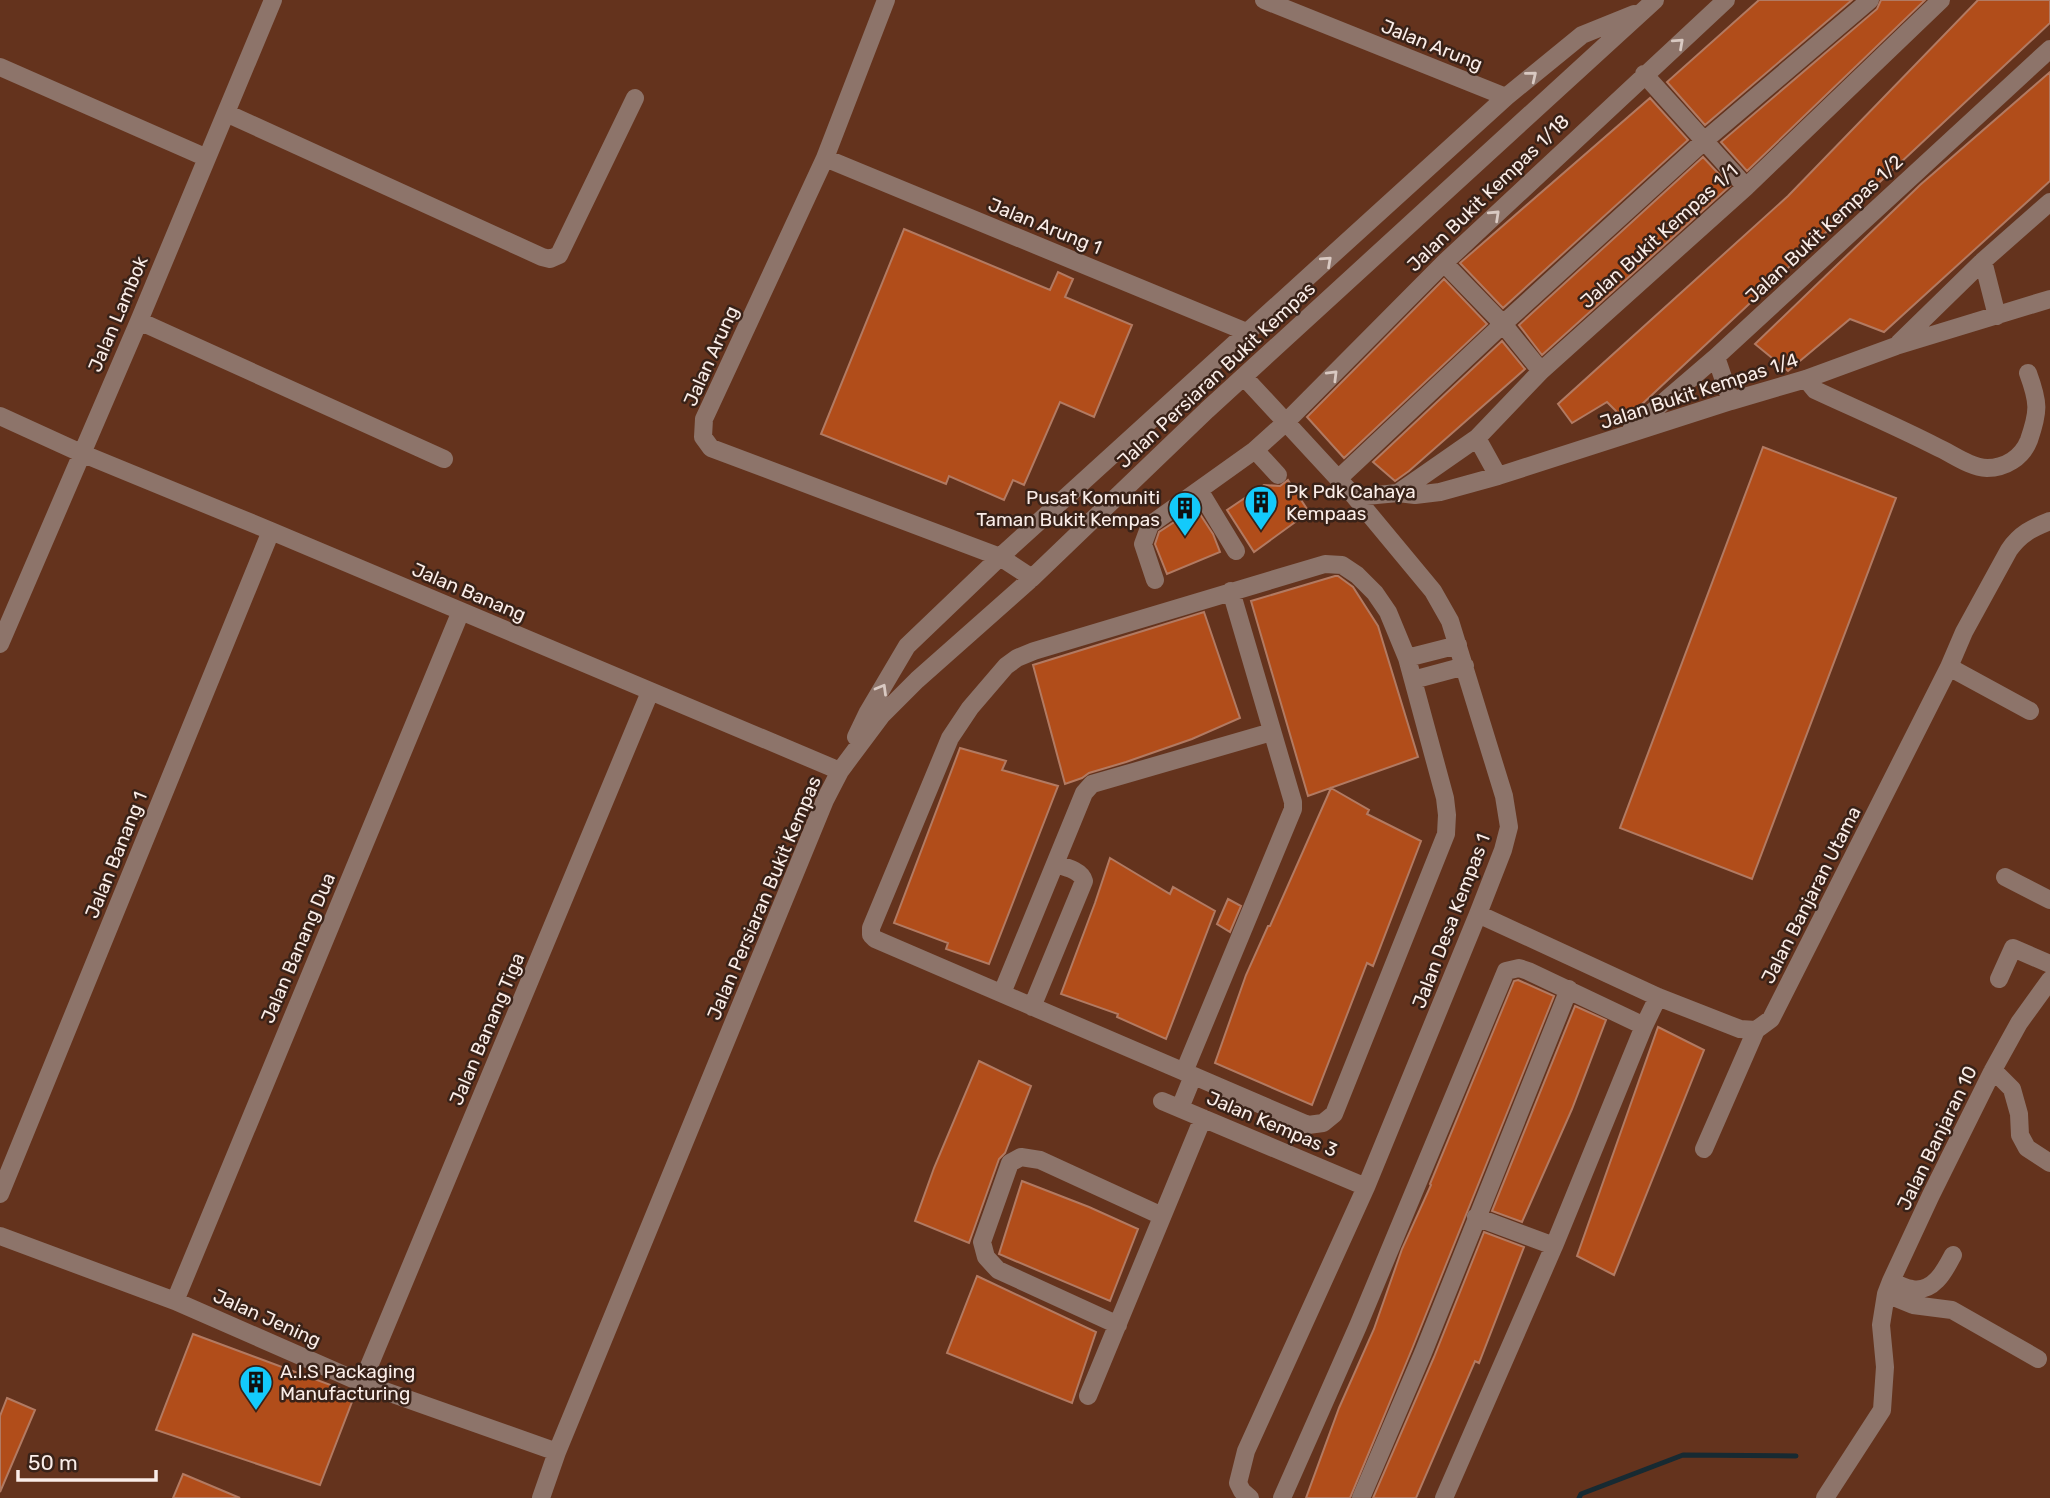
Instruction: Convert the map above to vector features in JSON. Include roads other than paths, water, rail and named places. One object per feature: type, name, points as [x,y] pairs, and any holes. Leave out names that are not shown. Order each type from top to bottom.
[{"type":"street","name":"Jalan Lambok","points":[[0,643],[139,321],[273,0]]},
{"type":"street","name":"Jalan Arung","points":[[886,0],[825,158],[704,419],[703,437],[711,448],[1000,557],[1032,578]]},
{"type":"street","name":"Jalan Arung","points":[[1265,0],[1506,97]]},
{"type":"street","name":"Jalan Bukit Kempas 1/18","points":[[1155,580],[1143,544],[1150,525],[1255,450],[1285,423],[1444,262],[1726,0]]},
{"type":"street","points":[[1338,480],[1503,324],[1704,141],[1870,0]]},
{"type":"street","name":"Jalan Bukit Kempas 1/1","points":[[1398,493],[1477,438],[1541,371],[1746,187],[1941,0]]},
{"type":"street","points":[[840,771],[868,712],[907,646],[1000,557],[1506,97],[1582,35],[1650,5]]},
{"type":"street","name":"Jalan Persiaran Bukit Kempas","points":[[541,1498],[557,1452],[820,812],[840,771],[881,716],[899,698],[1650,5]]},
{"type":"street","name":"Jalan Bukit Kempas 1/2","points":[[1623,437],[1716,357],[2050,49]]},
{"type":"street","points":[[0,68],[207,158]]},
{"type":"street","points":[[1644,74],[1746,187]]},
{"type":"street","points":[[226,113],[551,259],[559,255],[635,98]]},
{"type":"street","name":"Jalan Arung 1","points":[[825,158],[1249,333]]},
{"type":"street","points":[[1896,346],[1983,261],[2050,202]]},
{"type":"street","points":[[1983,261],[1997,316]]},
{"type":"street","points":[[1444,262],[1503,324],[1541,371]]},
{"type":"street","name":"Jalan Bukit Kempas 1/4","points":[[1355,497],[1440,492],[1498,476],[1806,379],[1896,346],[2050,299]]},
{"type":"street","points":[[139,321],[444,459]]},
{"type":"street","points":[[1716,357],[1731,401]]},
{"type":"street","points":[[1806,379],[1815,390],[1964,462],[1986,468],[2010,464],[2026,446],[2037,417],[2036,396],[2028,373]]},
{"type":"street","name":"Jalan Desa Kempas 1","points":[[1244,377],[1355,497],[1433,591],[1450,621],[1465,666],[1504,796],[1509,827],[1478,914],[1366,1187],[1246,1451],[1238,1483],[1250,1498]]},
{"type":"street","name":"Jalan Banang","points":[[0,416],[81,453],[840,771]]},
{"type":"street","points":[[1477,438],[1498,476]]},
{"type":"street","points":[[1255,450],[1278,475]]},
{"type":"street","points":[[1199,490],[1236,551]]},
{"type":"street","name":"Jalan Banjaran Utama","points":[[1704,1149],[1756,1030],[1771,1019],[1949,667],[1964,632],[2009,550],[2030,528],[2050,520]]},
{"type":"street","name":"Jalan Banang 1","points":[[0,1194],[271,531]]},
{"type":"street","points":[[1325,564],[1342,565],[1375,593],[1388,612],[1407,658],[1445,798],[1446,834],[1334,1114],[1323,1123],[1308,1125],[871,935],[871,928],[950,738],[970,708],[1017,658],[1231,590],[1325,564]]},
{"type":"street","points":[[1180,1108],[1189,1074],[1293,809],[1231,590]]},
{"type":"street","name":"Jalan Banang Dua","points":[[175,1301],[461,611]]},
{"type":"street","points":[[1407,658],[1458,645]]},
{"type":"street","points":[[1413,680],[1465,666]]},
{"type":"street","points":[[1949,667],[2030,711]]},
{"type":"street","name":"Jalan Banang Tiga","points":[[362,1383],[650,692]]},
{"type":"street","points":[[1002,993],[1084,793],[1092,784],[1272,733]]},
{"type":"street","points":[[1032,1007],[1084,881],[1079,873],[1055,864]]},
{"type":"street","points":[[2005,877],[2050,900]]},
{"type":"street","points":[[1478,914],[1658,997],[1740,1029],[1756,1030]]},
{"type":"street","points":[[1999,979],[2013,948],[2050,964]]},
{"type":"street","points":[[1282,1498],[1358,1326],[1506,971],[1519,968],[1644,1026]]},
{"type":"street","name":"Jalan Banjaran 10","points":[[1825,1498],[1882,1410],[1885,1367],[1881,1325],[1889,1288],[1931,1195],[1993,1070],[2019,1023],[2049,987]]},
{"type":"street","points":[[1361,1498],[1423,1353],[1569,989]]},
{"type":"street","points":[[1444,1498],[1554,1246],[1658,997]]},
{"type":"street","points":[[1993,1070],[2012,1089],[2019,1114],[2020,1135],[2027,1148],[2050,1163]]},
{"type":"street","name":"Jalan Kempas 3","points":[[1162,1101],[1366,1187]]},
{"type":"street","points":[[1088,1396],[1203,1118]]},
{"type":"street","points":[[1118,1325],[998,1270],[986,1257],[982,1242],[1010,1163],[1021,1157],[1040,1160],[1162,1216]]},
{"type":"street","points":[[1476,1217],[1554,1246]]},
{"type":"street","name":"Jalan Jening","points":[[0,1236],[175,1301],[362,1383],[557,1452]]},
{"type":"street","points":[[1889,1288],[1925,1288],[1939,1279],[1953,1255]]},
{"type":"street","points":[[1889,1288],[1913,1305],[1952,1310],[2038,1359]]},
{"type":"waterway","points":[[1579,1498],[1581,1494],[1683,1455],[1796,1456]]},
{"type":"place","name":"Pk Pdk Cahaya Kempaas","points":[[1261,532]]},
{"type":"place","name":"Pusat Komuniti Taman Bukit Kempas","points":[[1185,538]]},
{"type":"place","name":"A.I.S Packaging Manufacturing","points":[[256,1412]]}]
